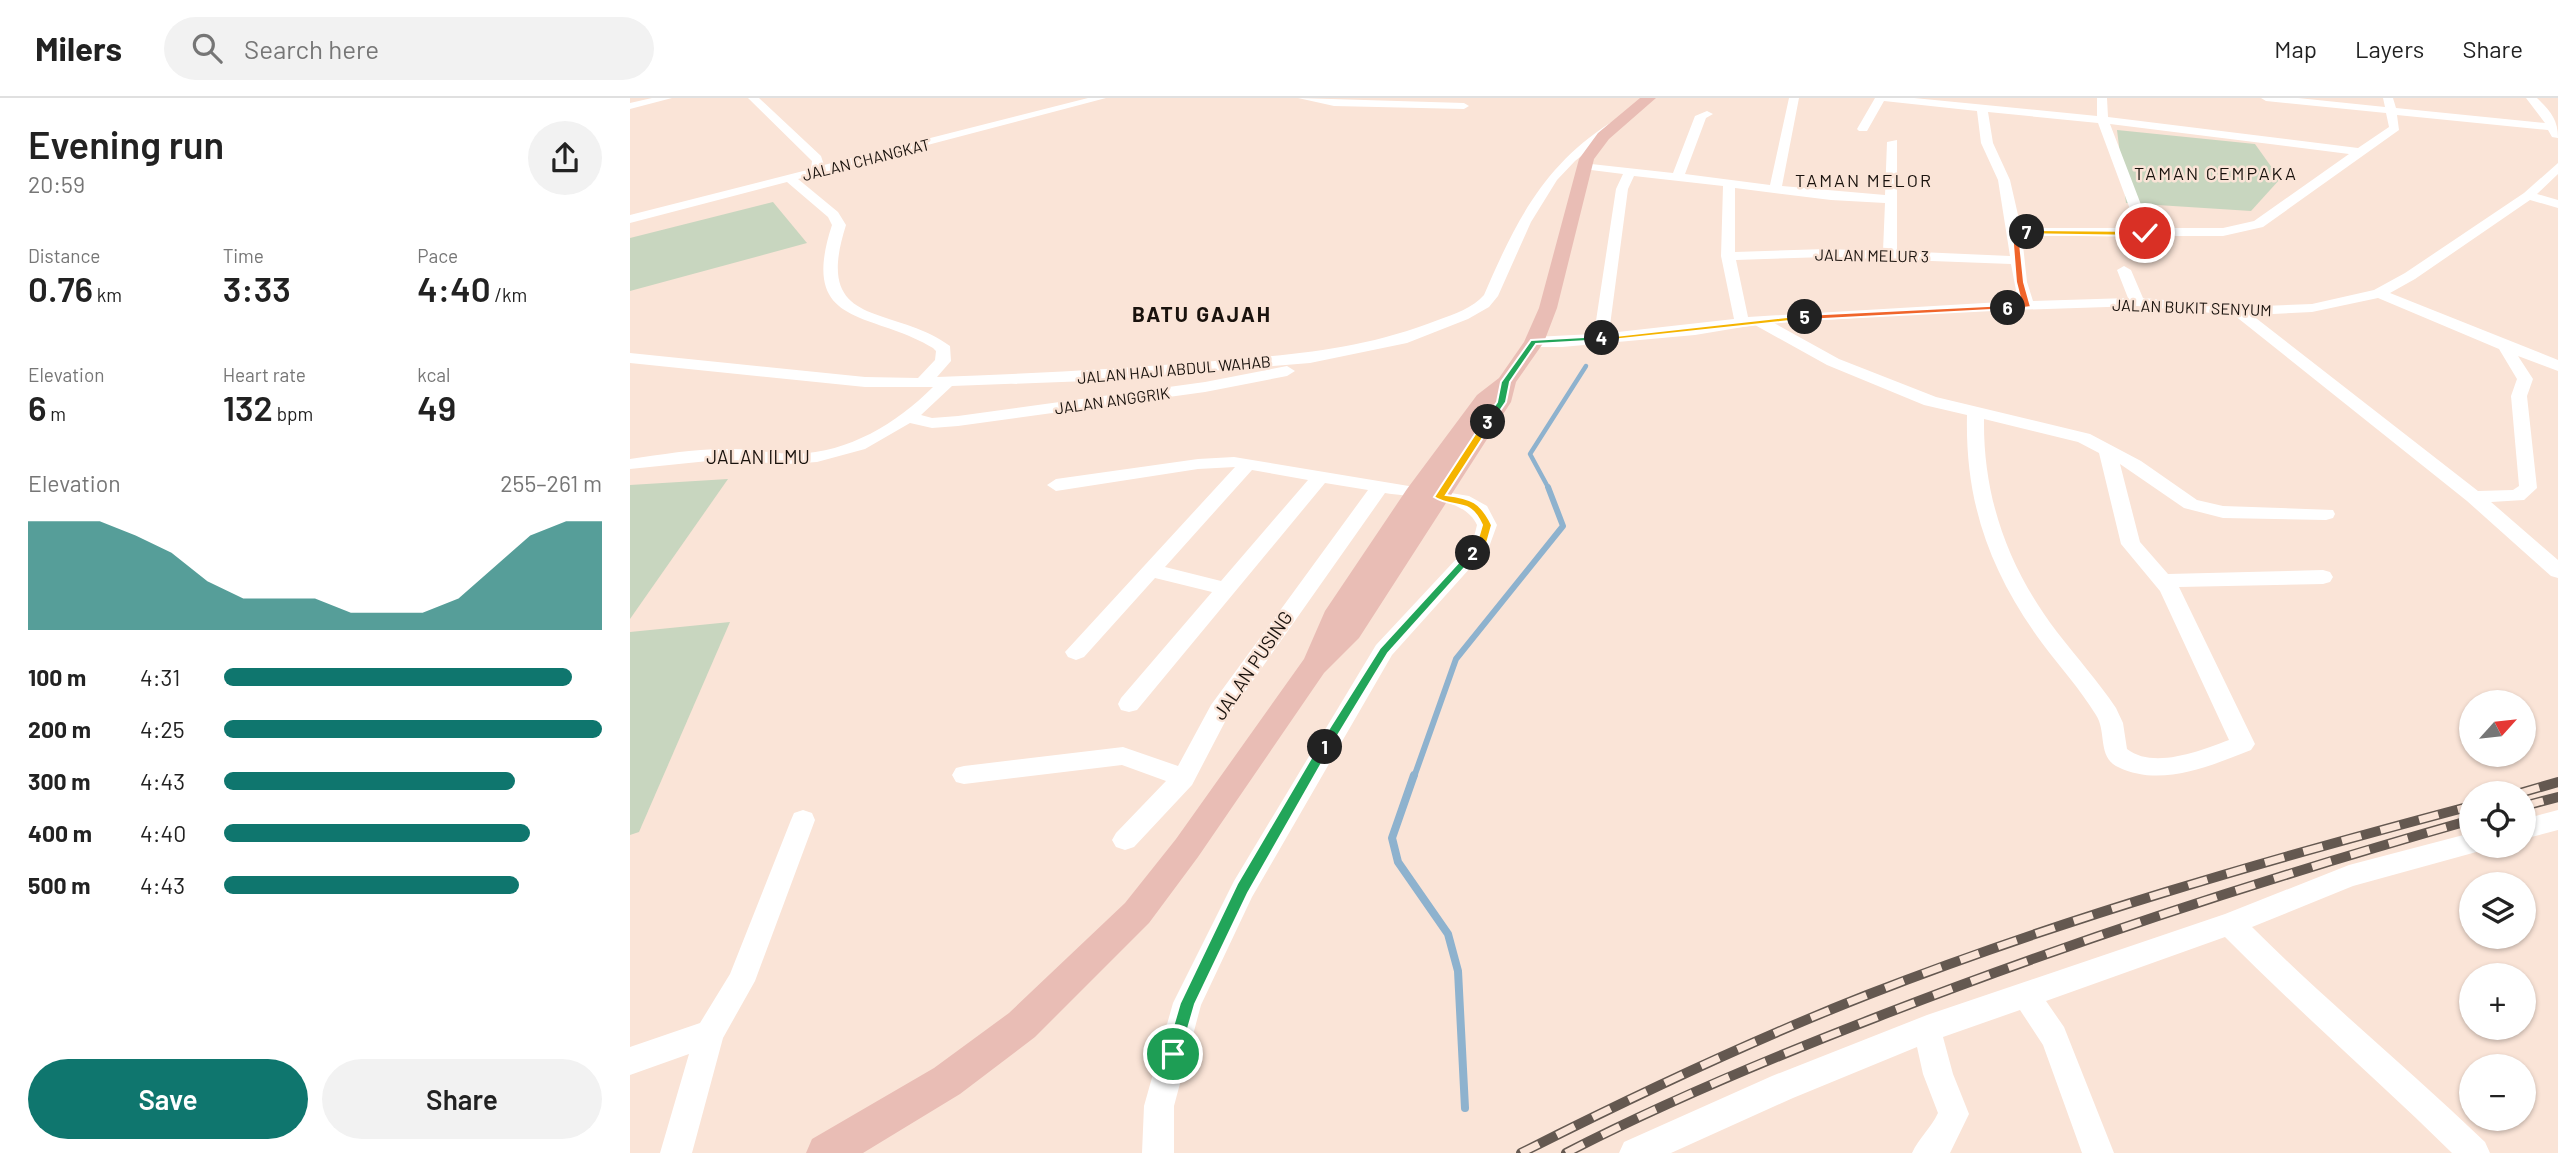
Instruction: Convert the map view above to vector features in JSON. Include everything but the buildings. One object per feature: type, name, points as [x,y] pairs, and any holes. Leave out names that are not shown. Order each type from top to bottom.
[{"type":"main road","points":[[1579,188],[1595,167],[1614,132],[1649,98]]},
{"type":"main road","points":[[1314,666],[1334,617],[1415,494],[1484,399],[1506,382],[1534,342],[1548,308],[1579,188],[1580,174],[1598,142],[1664,98]]},
{"type":"main road","points":[[826,1153],[947,1081],[1022,1025],[1137,912],[1186,848],[1314,666],[1350,631],[1501,402],[1506,382]]},
{"type":"street","points":[[630,106],[667,98]]},
{"type":"street","points":[[753,98],[817,159],[819,167],[816,172]]},
{"type":"street","name":"JALAN CHANGKAT","points":[[630,219],[1082,100],[1101,98]]},
{"type":"street","points":[[1303,98],[1334,103],[1464,106]]},
{"type":"street","points":[[1775,189],[1794,98]]},
{"type":"street","points":[[1863,129],[1881,98],[2103,120],[2358,152]]},
{"type":"street","points":[[2102,98],[2103,120],[2145,233]]},
{"type":"street","points":[[2266,98],[2389,105],[2554,127]]},
{"type":"street","points":[[2531,98],[2545,112],[2558,140]]},
{"type":"street","points":[[2015,232],[2223,232],[2258,223],[2395,128],[2389,105]]},
{"type":"street","points":[[1982,107],[1987,143],[2004,180],[2027,307]]},
{"type":"street","points":[[2545,112],[2558,109]]},
{"type":"street","points":[[1678,177],[1701,116],[1707,114]]},
{"type":"street","name":"JALAN HAJI ABDUL WAHAB","points":[[630,358],[837,379],[922,383],[1088,376],[1310,358],[1371,348],[1402,340],[1463,316],[1484,304],[1491,296],[1517,233],[1557,173],[1579,149],[1614,132]]},
{"type":"street","points":[[1579,149],[1598,142]]},
{"type":"street","points":[[1891,254],[1893,142]]},
{"type":"street","name":"JALAN BUKIT SENYUM","points":[[1534,342],[1601,338],[1749,322],[1951,308],[2137,302],[2238,311],[2312,308],[2379,293],[2410,276],[2528,196],[2558,166]]},
{"type":"street","points":[[1595,167],[1831,196],[1890,199]]},
{"type":"street","points":[[1601,338],[1622,190],[1630,172]]},
{"type":"street","points":[[789,178],[833,215],[839,225],[828,252],[829,285],[841,302],[887,324],[932,339],[944,349],[943,361],[922,383]]},
{"type":"street","points":[[1729,184],[1728,256],[1749,322],[1833,362],[1930,401],[2084,438],[2135,465],[2191,504],[2223,512],[2326,514]]},
{"type":"street","points":[[2528,196],[2558,204]]},
{"type":"street","name":"JALAN MELUR 3","points":[[1728,256],[1891,254],[2017,260]]},
{"type":"street","points":[[2124,270],[2137,302]]},
{"type":"street","points":[[2379,293],[2558,366]]},
{"type":"street","points":[[2238,311],[2474,497],[2558,571]]},
{"type":"street","points":[[2474,497],[2516,496],[2528,488],[2519,396],[2525,379],[2506,346]]},
{"type":"street","name":"JALAN ANGGRIK","points":[[909,418],[932,423],[958,421],[1206,387],[1286,372],[1310,358]]},
{"type":"street","name":"JALAN ILMU","points":[[630,464],[705,454],[793,459],[824,456],[853,449],[909,418],[928,403],[947,382]]},
{"type":"street","points":[[1976,411],[1973,448],[1978,484],[1990,536],[2003,567],[2048,635],[2097,698],[2112,724],[2113,749],[2119,757],[2130,762],[2184,765],[2243,744],[2169,588],[2130,544],[2108,452]]},
{"type":"street","points":[[1056,485],[1198,464],[1234,462],[1462,500],[1480,510],[1487,525],[1482,543],[1384,650],[1242,888],[1187,1003],[1159,1106],[1158,1153]]},
{"type":"street","points":[[1076,652],[1248,464]]},
{"type":"street","points":[[1129,704],[1320,477]]},
{"type":"street","name":"JALAN PUSING","points":[[1125,841],[1184,778],[1219,710],[1379,488]]},
{"type":"street","points":[[1151,570],[1227,589]]},
{"type":"street","points":[[2163,580],[2323,576]]},
{"type":"street","points":[[964,775],[1123,756],[1184,778]]},
{"type":"street","points":[[676,1153],[710,1033],[741,981],[803,820]]},
{"type":"street","points":[[2536,826],[2558,820]]},
{"type":"street","points":[[1635,1153],[1783,1087],[1927,1028],[2230,924],[2349,876],[2459,847]]},
{"type":"street","points":[[2230,924],[2300,994],[2398,1078],[2474,1153]]},
{"type":"street","points":[[2025,993],[2054,1037],[2098,1153]]},
{"type":"street","points":[[1927,1028],[1938,1073],[1954,1114],[1942,1139],[1928,1153]]},
{"type":"street","points":[[630,1060],[710,1033]]},
{"type":"green space","points":[[2117,130],[2255,144],[2280,179],[2251,211],[2126,203]]},
{"type":"green space","points":[[773,202],[807,243],[630,291],[630,238]]},
{"type":"green space","points":[[728,479],[630,619],[630,485]]},
{"type":"green space","points":[[730,622],[639,832],[630,835],[630,632]]},
{"type":"waterway","points":[[1548,488],[1530,454],[1586,366]]},
{"type":"waterway","points":[[1414,777],[1456,659],[1563,526],[1548,488]]},
{"type":"waterway","points":[[1414,775],[1392,838],[1398,862],[1448,934],[1458,971],[1465,1108]]},
{"type":"railway","points":[[2536,788],[2558,782]]},
{"type":"railway","points":[[2536,803],[2558,797]]},
{"type":"railway","points":[[1521,1153],[1735,1051],[1941,967],[2166,892],[2459,809]]},
{"type":"railway","points":[[1566,1153],[1720,1081],[1950,989],[2172,911],[2459,824]]},
{"type":"district","name":"TAMAN CEMPAKA","points":[[2216,173]]},
{"type":"district","name":"TAMAN MELOR","points":[[1864,180]]},
{"type":"district","name":"BATU GAJAH","points":[[1202,313]]},
{"type":"route","points":[[1173,1054],[1187,1003],[1242,888],[1339,722],[1384,650],[1482,543],[1487,525],[1480,510],[1462,500],[1439,497],[1501,402],[1506,382],[1534,342],[1695,330],[1757,320],[1951,308],[2027,307],[2020,282],[2015,232],[2145,233]]}]
